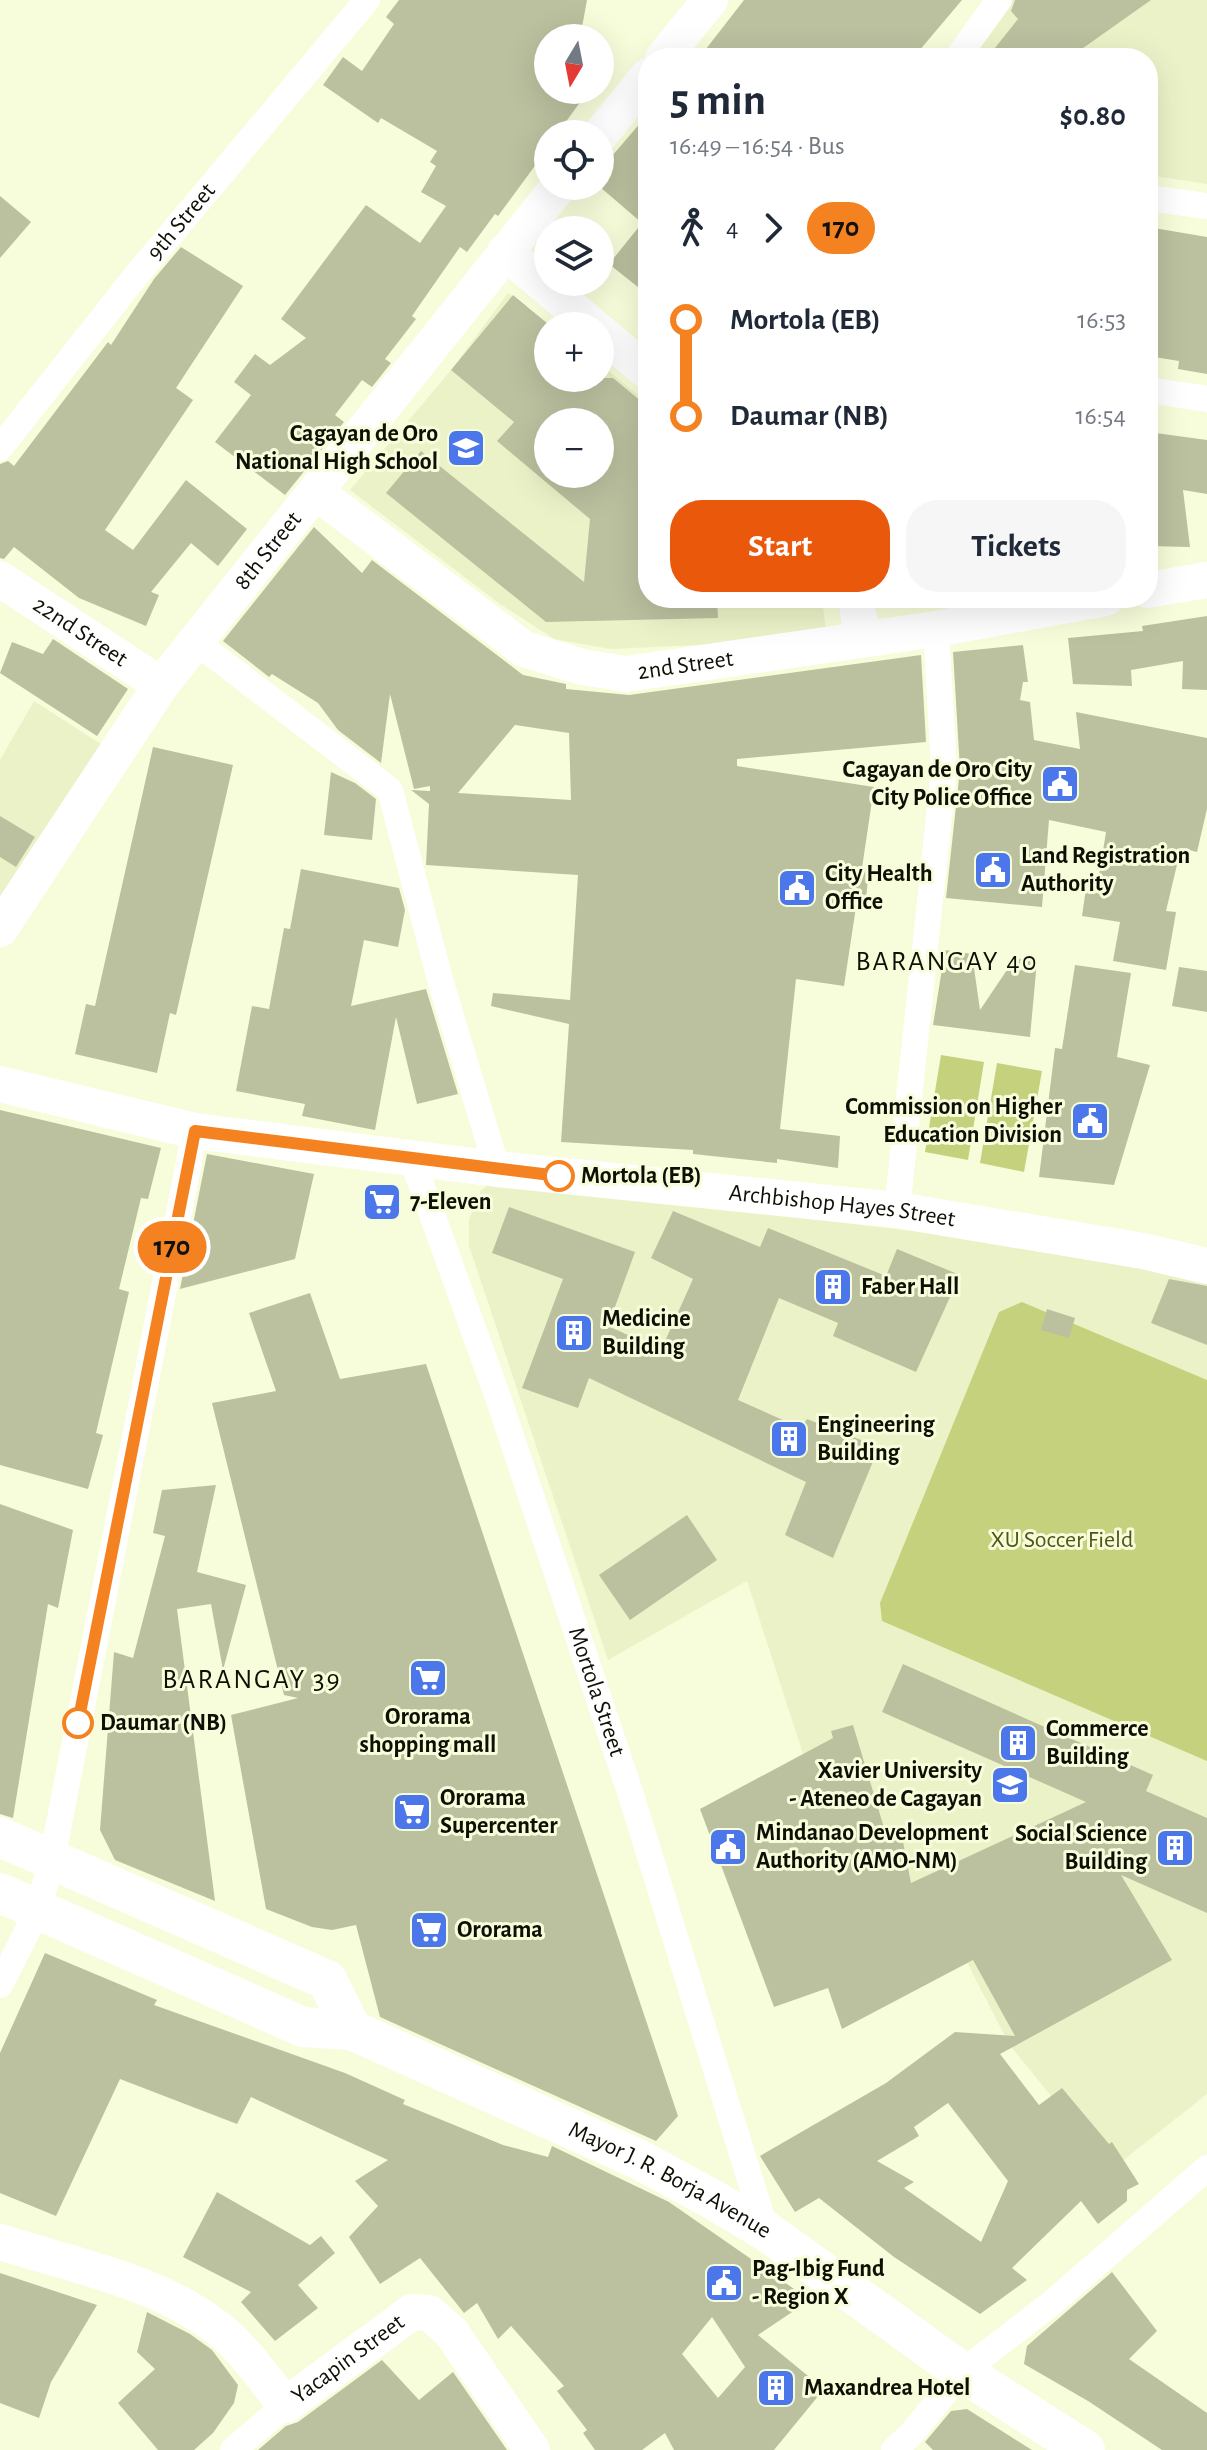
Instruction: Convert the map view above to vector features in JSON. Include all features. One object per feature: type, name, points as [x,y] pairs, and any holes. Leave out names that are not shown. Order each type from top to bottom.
[{"type":"main road","points":[[0,1837],[327,1980],[352,2030]]},
{"type":"main road","name":"Mayor J. R. Borja Avenue","points":[[0,1893],[303,2027],[352,2030],[638,2159],[766,2231],[962,2372],[1085,2450]]},
{"type":"street","name":"9th Street","points":[[0,448],[135,277],[367,0]]},
{"type":"street","points":[[671,48],[710,0]]},
{"type":"street","points":[[964,48],[999,0]]},
{"type":"street","points":[[612,120],[638,88]]},
{"type":"street","points":[[1158,199],[1207,206]]},
{"type":"street","name":"8th Street","points":[[0,929],[161,685],[548,200]]},
{"type":"street","points":[[505,252],[576,312]]},
{"type":"street","points":[[614,344],[638,364]]},
{"type":"street","points":[[1158,392],[1207,399]]},
{"type":"street","name":"2nd Street","points":[[316,492],[524,649],[552,660],[626,674],[936,629],[1051,608]]},
{"type":"street","name":"22nd Street","points":[[0,579],[161,685]]},
{"type":"street","points":[[1158,588],[1207,580]]},
{"type":"street","points":[[857,608],[862,639]]},
{"type":"street","points":[[897,1210],[944,770],[936,629]]},
{"type":"street","points":[[196,642],[390,790],[441,983],[497,1169]]},
{"type":"street","name":"Archbishop Hayes Street","points":[[0,1084],[195,1131],[497,1169],[897,1210],[1143,1251],[1207,1266]]},
{"type":"street","points":[[0,1985],[38,1910],[52,1859],[195,1131]]},
{"type":"street","name":"Mortola Street","points":[[412,1159],[500,1403],[631,1795],[766,2231]]},
{"type":"street","points":[[894,2450],[962,2372],[1052,2303],[1207,2168]]},
{"type":"street","name":"Yacapin Street","points":[[0,2242],[132,2284],[190,2308],[227,2336],[286,2405],[412,2312],[429,2313],[451,2332],[532,2450]]},
{"type":"street","points":[[233,2450],[286,2405]]},
{"type":"shaded area","points":[[1006,0],[1207,0],[1207,184],[1158,177],[1158,48],[977,48]]},
{"type":"shaded area","name":"Cagayan de Oro National High School","points":[[508,293],[534,312],[534,392],[614,392],[614,375],[638,395],[638,608],[823,608],[826,631],[700,645],[610,649],[554,639],[500,604],[350,490],[451,370]]},
{"type":"shaded area","points":[[34,701],[104,746],[0,907],[0,760]]},
{"type":"shaded area","name":"Xavier University - Ateneo de Cagayan","points":[[494,1181],[996,1241],[1207,1272],[1207,2094],[1111,2170],[1009,2044],[940,1910],[864,1942],[747,1581],[608,1660],[469,1246],[469,1219],[481,1190]]},
{"type":"green space","points":[[941,1055],[984,1062],[968,1160],[925,1152]]},
{"type":"green space","points":[[997,1063],[1042,1071],[1024,1172],[980,1163]]},
{"type":"green space","name":"XU Soccer Field","points":[[1022,1302],[1207,1380],[1207,1761],[882,1621],[880,1603],[999,1312]]},
{"type":"building","points":[[399,0],[587,0],[583,24],[534,24],[534,104],[579,104],[567,120],[534,120],[534,167],[467,252],[460,247],[412,316],[416,319],[385,359],[391,363],[372,387],[362,380],[335,415],[344,422],[285,495],[215,442],[251,395],[234,382],[255,354],[270,365],[306,338],[281,319],[366,205],[420,243],[446,206],[421,192],[436,166],[430,162],[437,151],[381,118],[378,123],[323,85],[343,57],[362,71],[394,24],[386,17]]},
{"type":"building","points":[[744,0],[962,0],[921,48],[707,48]]},
{"type":"building","points":[[1015,0],[1151,0],[1083,48],[995,48],[1018,19],[1011,11]]},
{"type":"building","points":[[638,126],[638,220],[614,199],[614,154]]},
{"type":"building","points":[[0,196],[31,222],[0,258]]},
{"type":"building","points":[[638,228],[638,287],[614,268],[614,258]]},
{"type":"building","points":[[1158,229],[1207,237],[1207,374],[1178,369],[1179,361],[1158,358]]},
{"type":"building","points":[[181,247],[243,286],[176,388],[193,400],[105,530],[133,550],[186,480],[247,529],[218,566],[191,543],[151,592],[159,595],[146,626],[79,598],[14,547],[4,559],[0,558],[0,464],[8,461],[14,466],[108,342],[111,345],[154,279]]},
{"type":"building","points":[[513,295],[534,312],[534,392],[614,392],[614,379],[638,399],[638,608],[718,608],[718,618],[546,622],[386,493],[421,451],[584,582],[590,519],[553,488],[614,488],[614,408],[534,408],[534,472],[497,441],[514,422],[451,370]]},
{"type":"building","points":[[1158,433],[1207,440],[1207,494],[1183,490],[1190,547],[1158,546]]},
{"type":"building","points":[[314,527],[362,573],[372,560],[523,675],[566,684],[566,689],[629,695],[921,655],[926,742],[737,759],[737,766],[874,787],[862,868],[869,870],[865,908],[856,907],[844,986],[796,979],[780,1129],[840,1136],[838,1168],[777,1159],[777,1163],[693,1154],[693,1150],[561,1142],[569,1024],[491,1006],[493,993],[570,1000],[578,875],[426,865],[429,804],[411,790],[430,791],[430,786],[414,789],[390,694],[381,763],[338,730],[318,703],[272,674],[269,677],[223,641]],"holes":[[[515,725],[569,733],[571,800],[458,793]]]},
{"type":"building","points":[[1207,616],[1207,690],[1182,689],[1183,661],[1131,670],[1132,686],[1073,684],[1068,638],[1143,631],[1142,626]]},
{"type":"building","points":[[53,639],[128,689],[97,736],[0,673],[12,642],[43,654]]},
{"type":"building","points":[[1023,645],[1028,682],[1023,682],[1020,700],[1030,702],[1034,740],[1080,749],[1076,712],[1207,738],[1207,809],[1197,852],[1181,848],[1166,911],[1176,912],[1166,970],[1113,961],[1120,922],[1082,916],[1087,881],[1098,882],[1106,832],[1049,820],[1042,907],[946,898],[960,769],[953,652]]},
{"type":"building","points":[[153,747],[233,765],[176,1015],[170,1013],[157,1073],[75,1054],[86,1004],[95,1006]]},
{"type":"building","points":[[331,772],[355,783],[376,799],[372,840],[324,835]]},
{"type":"building","points":[[0,816],[35,837],[16,867],[0,857]]},
{"type":"building","points":[[301,869],[399,888],[405,910],[398,947],[364,940],[351,1006],[426,989],[458,1094],[417,1104],[396,1017],[375,1130],[302,1116],[305,1104],[236,1091],[252,1006],[269,1009],[284,928],[290,929]]},
{"type":"building","points":[[945,950],[972,954],[980,1010],[1015,958],[1037,961],[1030,1037],[933,1025]]},
{"type":"building","name":"Commission on Higher Education Division","points":[[1075,965],[1131,973],[1117,1057],[1150,1065],[1114,1185],[1039,1177],[1055,1048],[1062,1049]]},
{"type":"building","points":[[1179,967],[1207,971],[1207,1012],[1172,1006]]},
{"type":"building","points":[[0,1110],[161,1148],[148,1199],[141,1198],[119,1289],[129,1292],[96,1433],[103,1435],[88,1489],[0,1465]]},
{"type":"building","points":[[207,1154],[314,1174],[295,1259],[180,1289]]},
{"type":"building","points":[[509,1207],[635,1252],[608,1326],[661,1350],[693,1279],[651,1258],[673,1211],[760,1247],[768,1228],[886,1276],[897,1249],[960,1275],[916,1372],[833,1336],[838,1323],[779,1298],[738,1400],[801,1428],[807,1419],[879,1447],[833,1558],[785,1535],[806,1482],[589,1378],[578,1408],[522,1388],[563,1279],[492,1253]]},
{"type":"building","points":[[1169,1279],[1207,1286],[1207,1345],[1151,1323]]},
{"type":"building","name":"Ororama Supercenter","points":[[310,1293],[340,1379],[426,1364],[678,2116],[656,2141],[380,2017],[356,1925],[332,1930],[312,1927],[266,1909],[231,1715],[298,1698],[284,1695],[212,1403],[276,1391],[249,1313]]},
{"type":"building","points":[[1047,1309],[1075,1318],[1069,1338],[1041,1330]]},
{"type":"building","points":[[216,1485],[197,1572],[246,1585],[223,1670],[211,1604],[177,1609],[215,1901],[115,1860],[100,1830],[114,1652],[133,1658],[165,1536],[153,1533],[162,1490]]},
{"type":"building","points":[[0,1504],[73,1530],[58,1608],[48,1604],[13,1818],[0,1814]]},
{"type":"building","points":[[687,1515],[717,1560],[630,1620],[599,1575]]},
{"type":"building","points":[[903,1664],[1153,1775],[1146,1791],[1207,1818],[1207,1913],[1121,1875],[1172,1960],[1000,2054],[1039,2105],[1062,2088],[1109,2144],[1112,2142],[1139,2184],[1127,2190],[1127,2201],[1098,2224],[1081,2201],[1012,2268],[1027,2280],[980,2314],[894,2257],[819,2198],[795,2212],[760,2156],[886,2083],[955,2032],[1015,2036],[973,1960],[842,2029],[828,1988],[774,2007],[700,1809],[833,1738],[831,1731],[853,1725],[885,1831],[900,1826],[911,1883],[1086,1802],[882,1712]],"holes":[[[948,2103],[1008,2181],[981,2242],[904,2188],[914,2182],[877,2161],[919,2136],[914,2127]]]},
{"type":"building","points":[[45,1953],[157,2000],[154,2005],[345,2073],[405,2100],[403,2104],[503,2145],[548,2157],[552,2146],[669,2202],[810,2300],[758,2335],[824,2389],[774,2450],[674,2450],[665,2433],[642,2450],[595,2450],[583,2433],[587,2430],[557,2391],[564,2386],[511,2326],[498,2339],[477,2303],[464,2313],[420,2258],[380,2284],[349,2237],[378,2206],[355,2181],[388,2160],[251,2097],[237,2124],[120,2079],[56,2216],[0,2193],[0,2053]],"holes":[[[712,2317],[745,2367],[718,2398],[682,2354]]]},
{"type":"building","points":[[217,2192],[310,2245],[321,2236],[335,2253],[298,2285],[318,2308],[275,2341],[241,2302],[251,2292],[183,2257]]},
{"type":"building","points":[[1112,2272],[1157,2331],[1129,2359],[1207,2413],[1207,2450],[1162,2450],[1088,2401],[1024,2364],[1027,2346]]},
{"type":"building","points":[[0,2273],[97,2305],[51,2382],[39,2418],[0,2403]]},
{"type":"building","points":[[147,2312],[190,2334],[212,2350],[238,2385],[234,2403],[213,2433],[194,2450],[158,2450],[118,2403],[155,2369],[137,2352]]},
{"type":"building","points":[[382,2360],[419,2400],[453,2372],[507,2450],[258,2450],[286,2426],[298,2422]]},
{"type":"building","points":[[967,2409],[1032,2450],[933,2450],[925,2442],[951,2411]]},
{"type":"bus line","name":"170","points":[[78,1723],[195,1131],[559,1176]]},
{"type":"place","name":"Cagayan de Oro National High School","points":[[466,448]]},
{"type":"place","name":"Cagayan de Oro City City Police Office","points":[[1060,784]]},
{"type":"place","name":"Land Registration Authority","points":[[993,870]]},
{"type":"place","name":"City Health Office","points":[[797,888]]},
{"type":"place","name":"Commission on Higher Education Division","points":[[1090,1121]]},
{"type":"place","name":"Mortola (EB)","points":[[559,1176]]},
{"type":"place","name":"7-Eleven","points":[[382,1202]]},
{"type":"place","name":"Faber Hall","points":[[833,1287]]},
{"type":"place","name":"Medicine Building","points":[[574,1333]]},
{"type":"place","name":"Engineering Building","points":[[789,1439]]},
{"type":"place","name":"Ororama shopping mall","points":[[428,1678]]},
{"type":"place","name":"Daumar (NB)","points":[[78,1723]]},
{"type":"place","name":"Commerce Building","points":[[1018,1743]]},
{"type":"place","name":"Xavier University - Ateneo de Cagayan","points":[[1010,1785]]},
{"type":"place","name":"Ororama Supercenter","points":[[412,1812]]},
{"type":"place","name":"Mindanao Development Authority (AMO-NM)","points":[[728,1847]]},
{"type":"place","name":"Social Science Building","points":[[1175,1848]]},
{"type":"place","name":"Ororama","points":[[429,1930]]},
{"type":"place","name":"Pag-Ibig Fund - Region X","points":[[724,2283]]},
{"type":"place","name":"Maxandrea Hotel","points":[[776,2388]]},
{"type":"district","name":"BARANGAY 40","points":[[947,962]]},
{"type":"district","name":"BARANGAY 39","points":[[252,1680]]}]
